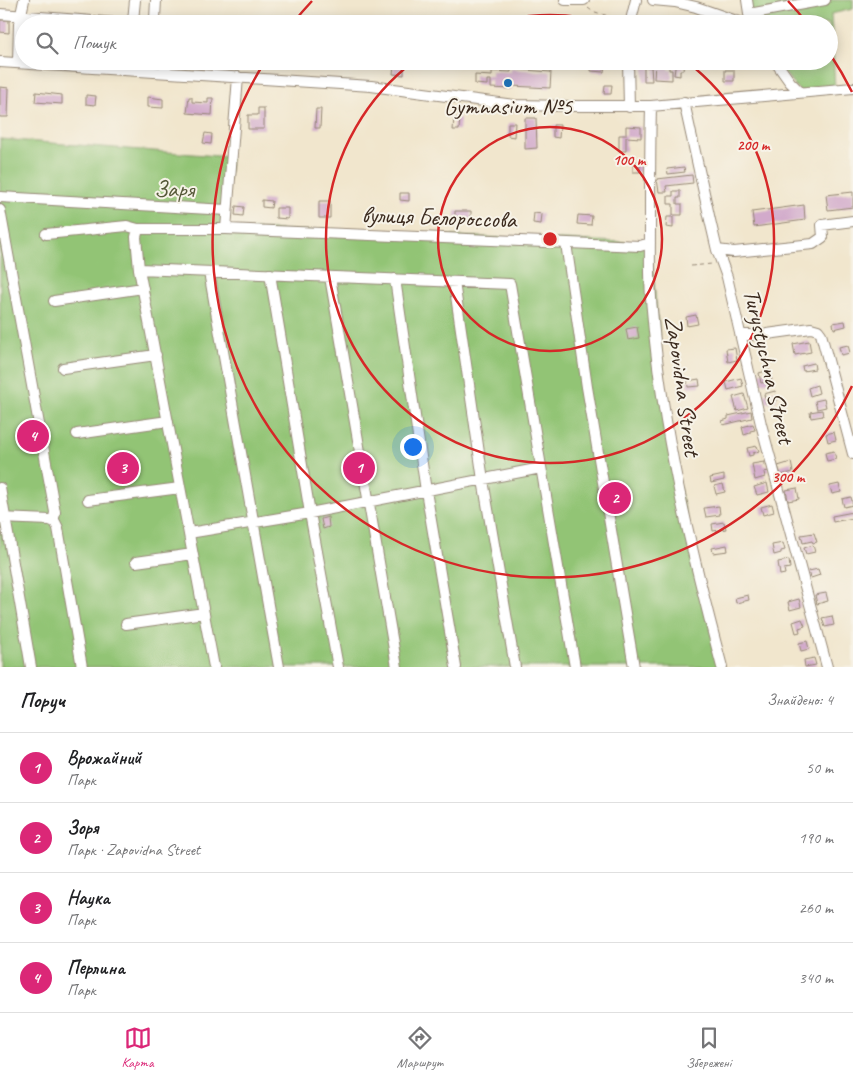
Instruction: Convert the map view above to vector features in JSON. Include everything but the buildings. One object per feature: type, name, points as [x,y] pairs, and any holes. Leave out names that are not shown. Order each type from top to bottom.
[{"type":"street","points":[[0,14],[20,15],[24,0]]},
{"type":"street","points":[[134,15],[135,0]]},
{"type":"street","points":[[155,15],[156,0]]},
{"type":"street","points":[[565,0],[584,0]]},
{"type":"street","points":[[631,15],[636,0]]},
{"type":"street","points":[[653,0],[675,2],[728,15]]},
{"type":"street","points":[[747,0],[748,15]]},
{"type":"street","points":[[767,15],[825,0]]},
{"type":"street","points":[[0,62],[15,63]]},
{"type":"street","points":[[151,70],[371,86],[514,105],[650,106],[853,88]]},
{"type":"street","points":[[628,70],[629,106]]},
{"type":"street","points":[[781,70],[800,92]]},
{"type":"street","points":[[226,229],[238,77]]},
{"type":"street","name":"Turystychna Street","points":[[684,102],[717,250],[727,277],[761,424],[827,667]]},
{"type":"street","name":"Zapovidna Street","points":[[650,106],[652,310],[671,452],[690,544],[722,667]]},
{"type":"street","points":[[0,197],[227,210]]},
{"type":"street","points":[[0,210],[55,512],[54,518],[50,520]]},
{"type":"street","points":[[717,250],[734,252],[813,244],[823,237],[822,226],[853,221]]},
{"type":"street","name":"вулиця Бєлороссова","points":[[46,234],[127,226],[138,230],[226,229],[640,246],[650,243]]},
{"type":"street","points":[[138,230],[136,237],[139,269],[214,667]]},
{"type":"street","points":[[566,243],[587,386],[634,667]]},
{"type":"street","points":[[139,269],[510,284],[575,667]]},
{"type":"street","points":[[208,272],[279,667]]},
{"type":"street","points":[[270,274],[338,667]]},
{"type":"street","points":[[330,277],[397,667]]},
{"type":"street","points":[[395,279],[426,491],[456,667]]},
{"type":"street","points":[[454,282],[484,480],[516,667]]},
{"type":"street","points":[[54,301],[143,288]]},
{"type":"street","points":[[741,335],[760,335],[811,328],[818,330],[821,334],[850,432],[853,454]]},
{"type":"street","points":[[63,368],[156,355]]},
{"type":"street","points":[[77,434],[168,421]]},
{"type":"street","points":[[189,533],[310,513],[541,468]]},
{"type":"street","points":[[0,488],[3,518],[31,667]]},
{"type":"street","points":[[88,500],[180,488]]},
{"type":"street","points":[[3,518],[50,520],[55,522],[58,528],[82,667]]},
{"type":"street","points":[[136,562],[193,554]]},
{"type":"street","points":[[126,624],[204,613]]},
{"type":"path","points":[[580,0],[592,11],[608,15]]},
{"type":"path","points":[[691,266],[722,264]]},
{"type":"green space","points":[[747,0],[853,0],[853,9],[831,15],[750,15]]},
{"type":"green space","points":[[782,70],[834,70],[835,89],[800,92]]},
{"type":"green space","name":"Заря","points":[[0,139],[231,157],[224,228],[650,243],[671,452],[722,667],[0,667]]},
{"type":"place","name":"Gymnasium №5","points":[[508,83]]},
{"type":"place","name":"Перлина","points":[[33,436]]},
{"type":"place","name":"Наука","points":[[123,468]]},
{"type":"place","name":"Врожайний","points":[[359,468]]},
{"type":"place","name":"Зоря","points":[[615,498]]}]
